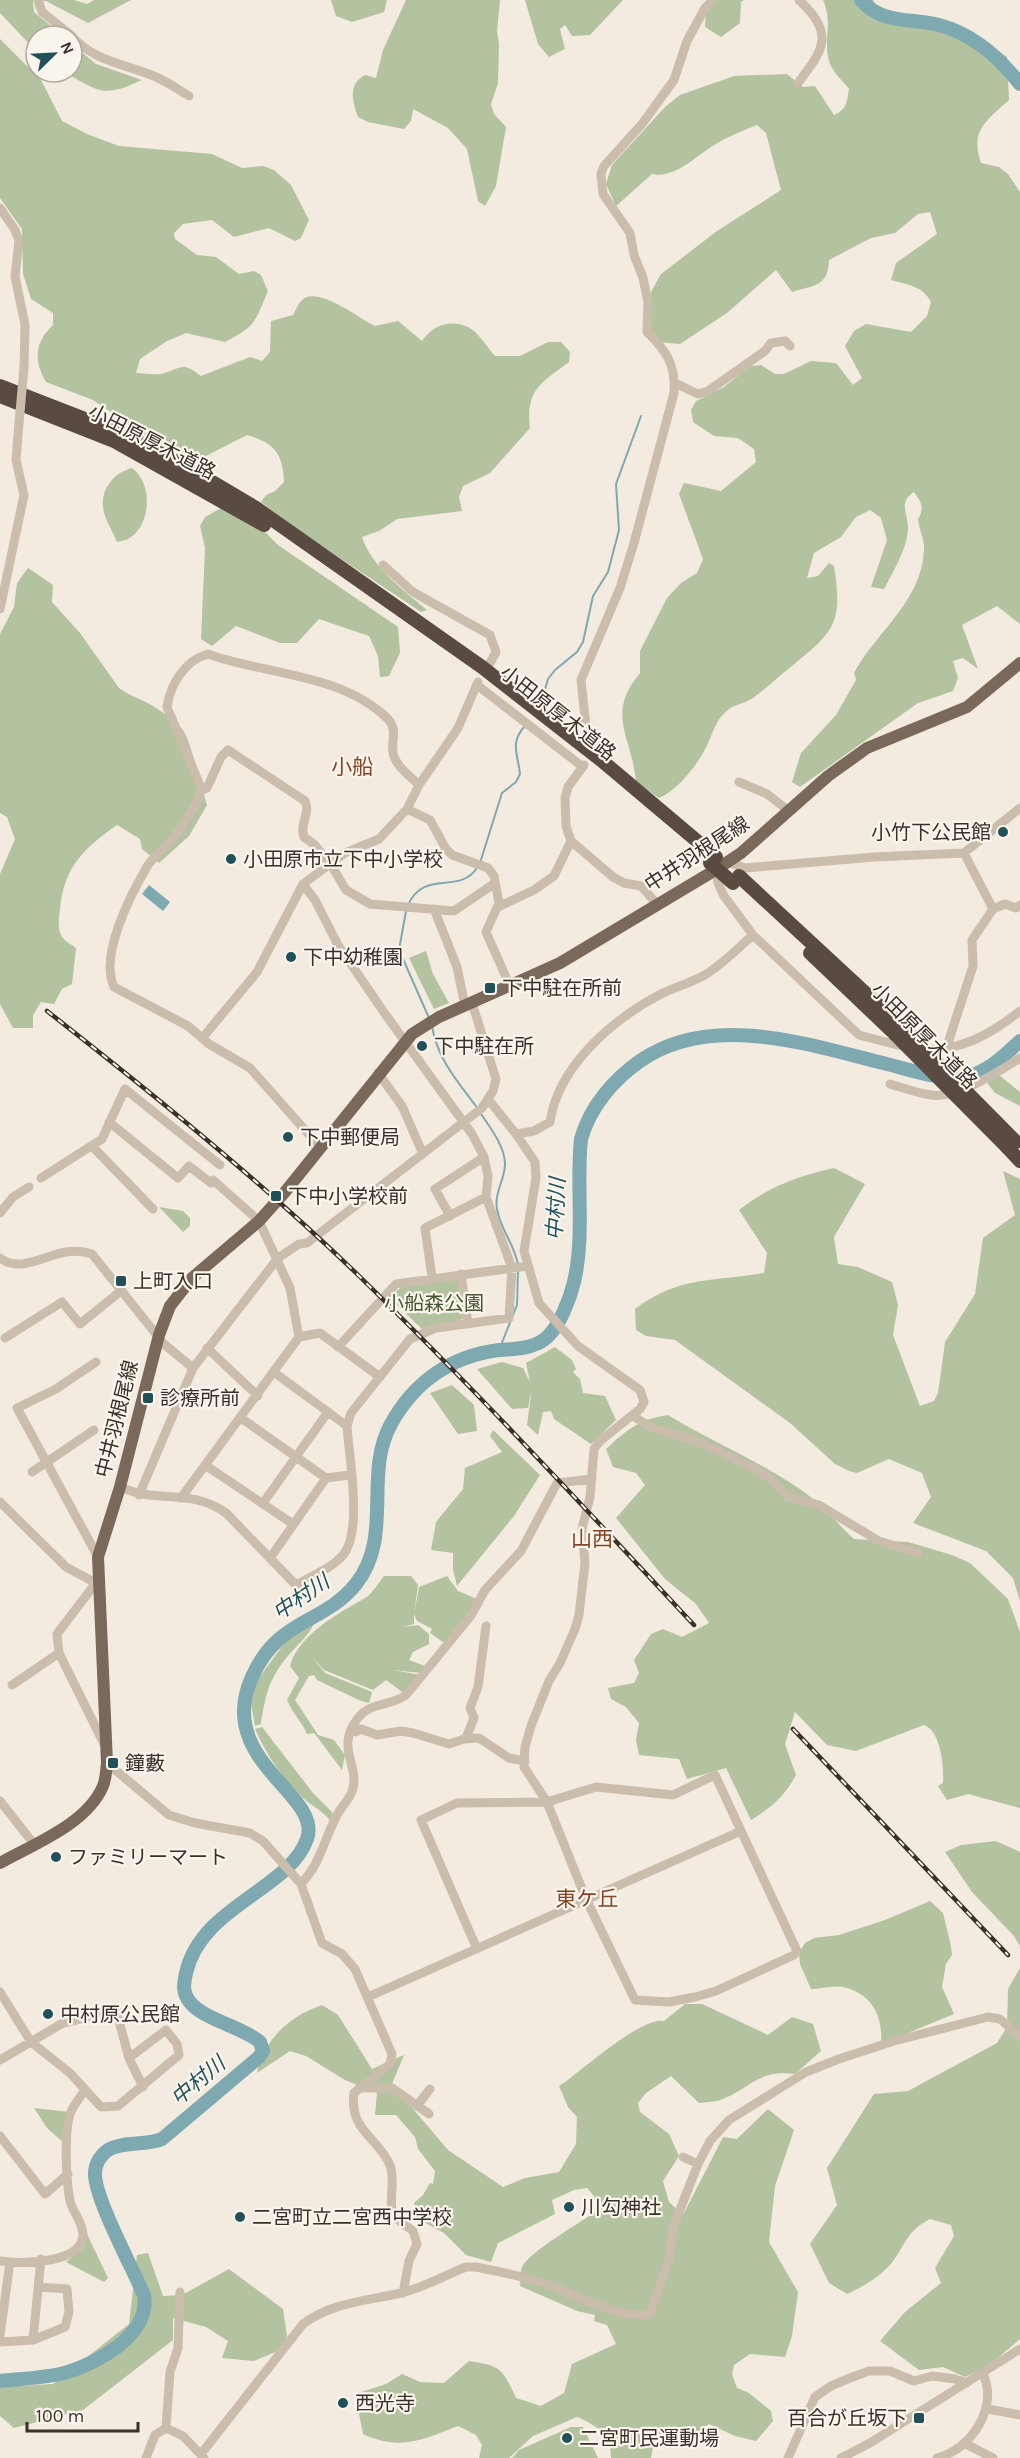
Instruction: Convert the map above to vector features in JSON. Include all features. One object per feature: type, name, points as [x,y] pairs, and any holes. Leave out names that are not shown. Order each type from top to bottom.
[{"type":"highway","name":"小田原厚木道路","points":[[0,386],[120,433],[192,470],[256,508],[482,667],[601,760],[718,863],[899,1031],[1014,1145],[1020,1161]]},
{"type":"highway","name":"小田原厚木道路","points":[[0,396],[114,441],[253,517],[477,674],[718,863]]},
{"type":"main road","name":"中井羽根尾線","points":[[0,1863],[75,1820],[94,1802],[104,1785],[107,1763],[96,1581],[98,1557],[120,1487],[159,1335],[170,1306],[192,1278],[259,1221],[378,1073],[420,1027],[560,963],[657,904],[718,863],[867,748],[967,707],[1020,663]]},
{"type":"street","points":[[38,0],[42,12],[57,24]]},
{"type":"street","points":[[587,736],[581,680],[620,588],[634,543],[675,383],[672,363],[647,332],[648,302],[630,233],[603,194],[601,174],[604,165],[642,124],[674,80],[687,41],[705,8],[713,0]]},
{"type":"street","points":[[798,83],[818,57],[823,44],[815,17],[799,0]]},
{"type":"street","points":[[84,48],[117,65],[154,76],[189,96]]},
{"type":"street","points":[[0,208],[15,230],[19,241],[15,276],[25,325],[24,368],[16,460],[24,495],[5,594],[0,609]]},
{"type":"street","points":[[675,383],[698,394],[708,391],[765,351],[771,343],[785,341],[790,346]]},
{"type":"street","points":[[383,565],[413,592],[489,635],[495,652],[490,663]]},
{"type":"street","points":[[202,790],[167,707],[168,696],[186,666],[208,654],[313,681],[351,694],[389,720],[395,730],[393,754],[398,763],[419,785]]},
{"type":"street","points":[[204,1036],[257,972],[303,884],[345,853],[379,839],[407,809],[419,785],[458,728],[478,683],[583,766],[568,787],[565,798],[566,826],[571,841],[613,877],[624,883],[641,886],[657,904]]},
{"type":"street","points":[[320,1148],[250,1068],[209,1044],[204,1036],[114,987],[109,969],[115,939],[149,863],[189,819],[202,790],[207,788],[221,757],[228,750],[305,801],[308,809],[302,831],[330,863],[346,890],[362,902],[454,911],[495,883]]},
{"type":"street","points":[[739,782],[767,794],[789,810]]},
{"type":"street","points":[[1020,808],[964,853],[874,857],[745,868],[718,863],[718,883],[724,896],[753,935],[859,1035],[909,1048],[943,1050],[996,1031],[1020,1011]]},
{"type":"street","points":[[407,809],[430,819],[446,849],[452,855],[488,868],[495,883],[498,907],[486,932],[510,986]]},
{"type":"street","points":[[498,907],[534,890],[554,876],[571,841]]},
{"type":"street","points":[[964,853],[993,909]]},
{"type":"street","points":[[120,1487],[139,1495],[200,1498],[213,1503],[296,1585],[332,1565],[345,1553],[354,1529],[346,1426],[351,1413],[410,1339],[436,1328],[509,1318],[512,1268],[486,1197],[488,1176],[484,1157],[463,1121],[338,945],[315,900],[303,884]]},
{"type":"street","points":[[933,1095],[943,1050],[973,966],[972,940],[993,909],[1005,904],[1016,908],[1020,905]]},
{"type":"street","points":[[139,1495],[193,1368],[278,1258],[299,1244],[308,1243],[482,1108],[488,1099],[496,1079],[434,909]]},
{"type":"street","points":[[516,1134],[534,1131],[550,1122],[553,1102],[563,1082],[606,1032],[655,997],[704,975],[753,935]]},
{"type":"street","points":[[890,1084],[933,1095],[982,1082],[1020,1058]]},
{"type":"street","points":[[378,1073],[402,1106],[423,1154]]},
{"type":"street","points":[[41,1178],[79,1151],[102,1139],[125,1089],[220,1165]]},
{"type":"street","points":[[477,1948],[421,1820],[457,1803],[547,1802],[596,1787],[673,1795],[715,1775],[797,1951],[794,1955],[716,1991],[669,2002],[635,2000],[586,1899],[547,1802],[524,1767],[531,1726],[549,1681],[575,1629],[579,1615],[585,1563],[582,1529],[596,1445],[633,1416],[643,1405],[642,1393],[578,1346],[542,1307],[525,1266],[524,1251],[536,1178],[535,1162],[488,1099]]},
{"type":"street","points":[[109,1122],[178,1178],[189,1166],[259,1221],[290,1288],[299,1337],[182,1498]]},
{"type":"street","points":[[92,1146],[153,1209]]},
{"type":"street","points":[[450,1215],[435,1189],[484,1157]]},
{"type":"street","points":[[0,1213],[13,1197],[29,1187]]},
{"type":"street","points":[[432,1277],[425,1228],[486,1197]]},
{"type":"street","points":[[1,1260],[23,1264],[67,1250],[84,1251],[98,1259],[173,1354],[193,1368]]},
{"type":"street","points":[[338,1347],[390,1288],[404,1282],[432,1277],[525,1266]]},
{"type":"street","points":[[460,1274],[468,1323]]},
{"type":"street","points":[[5,1338],[62,1302],[80,1324],[122,1290]]},
{"type":"street","points":[[299,1337],[320,1333],[380,1377]]},
{"type":"street","points":[[207,1348],[258,1396]]},
{"type":"street","points":[[96,1362],[56,1389],[17,1408],[98,1557]]},
{"type":"street","points":[[275,1373],[346,1426]]},
{"type":"street","points":[[263,1503],[328,1412]]},
{"type":"street","points":[[633,1416],[652,1428],[697,1441],[757,1470],[772,1480],[788,1497],[819,1505],[879,1541],[918,1553]]},
{"type":"street","points":[[241,1419],[326,1478],[350,1475]]},
{"type":"street","points":[[32,1472],[94,1430]]},
{"type":"street","points":[[205,1465],[293,1524]]},
{"type":"street","points":[[270,1558],[326,1478]]},
{"type":"street","points":[[300,1881],[320,1859],[337,1814],[350,1797],[354,1776],[347,1747],[357,1719],[364,1712],[398,1702],[406,1695],[470,1617],[485,1590],[520,1551],[557,1483],[592,1479]]},
{"type":"street","points":[[0,1502],[66,1567],[96,1581],[79,1608],[57,1634],[59,1653],[106,1748]]},
{"type":"street","points":[[466,1738],[473,1725],[474,1719],[470,1708],[478,1687],[486,1626]]},
{"type":"street","points":[[12,1685],[59,1653]]},
{"type":"street","points":[[353,1730],[356,1732],[361,1729],[377,1735],[401,1731],[449,1744],[466,1738],[479,1738],[509,1758],[525,1761]]},
{"type":"street","points":[[107,1763],[169,1815],[195,1823],[250,1833],[263,1841],[300,1881],[322,1943],[348,1959],[368,1997],[392,2058],[390,2064],[359,2088],[354,2098],[359,2126],[384,2156],[391,2171],[393,2216],[412,2231],[416,2240],[416,2248],[409,2261],[403,2293]]},
{"type":"street","points":[[0,1801],[34,1844]]},
{"type":"street","points":[[368,1997],[741,1831]]},
{"type":"street","points":[[0,1992],[31,2042],[70,2073],[101,2107],[118,2106],[179,2055],[177,2044],[166,2030],[129,2058]]},
{"type":"street","points":[[0,2060],[61,2024],[116,2010],[129,2058],[143,2087]]},
{"type":"street","points":[[166,2428],[183,2436],[203,2456],[303,2324],[319,2312],[403,2293],[466,2267],[476,2266],[560,2289],[617,2311],[644,2316],[650,2313],[670,2258],[672,2230],[698,2164],[710,2141],[738,2113],[806,2072],[894,2041],[988,2017],[1000,2019],[1020,2037]]},
{"type":"street","points":[[359,2088],[392,2088],[429,2114]]},
{"type":"street","points":[[417,2106],[431,2089]]},
{"type":"street","points":[[0,2335],[5,2262],[64,2258],[79,2247],[83,2236],[82,2226],[70,2203],[68,2174],[70,2112],[85,2090]]},
{"type":"street","points":[[0,2136],[45,2194],[68,2174]]},
{"type":"street","points":[[683,2157],[698,2164]]},
{"type":"street","points":[[33,2340],[41,2259]]},
{"type":"street","points":[[0,2342],[33,2340],[65,2327],[69,2312],[67,2289],[39,2287]]},
{"type":"street","points":[[166,2428],[170,2372],[178,2348],[180,2292]]},
{"type":"street","points":[[841,2458],[967,2384],[1020,2349]]},
{"type":"street","points":[[788,2458],[816,2397],[831,2386],[850,2378],[869,2371],[890,2371],[914,2381],[932,2376],[955,2379],[967,2384]]},
{"type":"street","points":[[937,2458],[953,2454],[964,2443],[988,2409],[988,2384],[983,2374]]},
{"type":"street","points":[[988,2409],[1020,2415]]},
{"type":"street","points":[[146,2458],[155,2435],[166,2428]]},
{"type":"street","points":[[964,2443],[993,2458]]},
{"type":"green space","points":[[0,0],[74,0],[87,4],[94,0],[131,0],[88,23],[46,1],[33,1],[34,12],[48,24],[24,24],[24,38],[0,13]]},
{"type":"green space","points":[[331,0],[387,0],[384,12],[352,22],[336,16]]},
{"type":"green space","points":[[406,0],[500,0],[497,31],[498,83],[491,104],[494,114],[506,127],[496,186],[485,206],[478,201],[467,149],[448,128],[413,109],[411,121],[404,129],[368,122],[358,117],[353,99],[356,83],[365,75],[376,78],[383,50]]},
{"type":"green space","points":[[525,0],[623,0],[590,35],[572,36],[565,25],[560,29],[565,49],[549,57],[538,44]]},
{"type":"green space","points":[[707,0],[744,0],[741,2],[740,23],[721,37],[705,27]]},
{"type":"green space","points":[[823,0],[873,0],[885,21],[904,27],[940,21],[973,33],[1007,57],[1009,100],[982,127],[979,134],[978,152],[981,163],[999,167],[1008,174],[1020,192],[1020,624],[997,606],[962,625],[978,669],[963,658],[953,661],[958,678],[953,691],[918,703],[800,787],[792,782],[801,753],[836,715],[856,680],[854,673],[907,601],[921,568],[924,546],[918,519],[922,508],[914,492],[906,500],[908,531],[899,561],[884,589],[871,587],[887,540],[881,518],[870,510],[856,517],[841,537],[814,553],[807,578],[818,576],[829,563],[834,566],[837,585],[836,613],[827,634],[807,654],[758,694],[723,714],[694,766],[678,785],[659,798],[636,782],[622,714],[624,701],[640,673],[640,651],[667,598],[681,583],[697,573],[703,559],[679,494],[684,483],[721,491],[756,462],[754,449],[738,438],[714,436],[693,422],[691,410],[696,401],[724,387],[750,366],[761,365],[775,374],[784,374],[811,361],[836,363],[853,385],[862,378],[845,346],[854,331],[866,324],[911,332],[927,316],[931,302],[924,293],[914,287],[891,280],[896,263],[937,234],[930,212],[918,214],[895,233],[871,238],[829,260],[826,275],[818,284],[792,292],[776,270],[727,313],[680,344],[657,342],[646,319],[652,290],[661,274],[717,231],[781,190],[766,133],[757,125],[719,142],[677,170],[661,175],[652,174],[616,206],[606,184],[612,165],[665,107],[680,95],[734,76],[787,74],[803,87],[815,86],[834,115],[842,111],[846,105],[849,89],[829,62],[828,22]]},
{"type":"green space","points":[[0,39],[24,63],[24,84],[43,84],[62,121],[87,134],[119,146],[212,154],[242,168],[263,166],[274,170],[291,185],[309,220],[301,238],[295,241],[269,228],[234,237],[212,220],[183,224],[174,233],[175,239],[197,255],[216,257],[239,274],[254,271],[261,275],[268,291],[253,322],[235,336],[225,342],[186,333],[167,341],[140,359],[136,373],[161,374],[185,367],[201,376],[250,357],[262,361],[270,352],[271,321],[293,315],[301,301],[310,296],[329,300],[375,326],[398,321],[422,341],[431,331],[442,325],[455,324],[468,327],[479,336],[495,356],[520,356],[548,342],[561,342],[570,352],[569,362],[543,382],[533,396],[530,404],[530,428],[490,473],[463,486],[459,497],[462,511],[397,519],[379,531],[362,537],[381,568],[427,610],[421,612],[295,528],[261,502],[266,495],[275,491],[284,482],[282,464],[271,446],[247,435],[206,456],[190,456],[151,439],[93,400],[46,382],[39,366],[38,352],[42,338],[53,325],[53,313],[31,299],[23,274],[22,229],[0,198]]},
{"type":"green space","points":[[84,54],[96,64],[142,80],[110,91],[84,83]]},
{"type":"green space","points":[[132,468],[139,474],[146,492],[146,512],[138,530],[130,538],[117,542],[104,511],[104,493],[115,477]]},
{"type":"green space","points":[[221,508],[259,526],[278,545],[398,627],[400,653],[389,676],[380,677],[378,656],[369,636],[319,619],[297,643],[280,643],[236,626],[212,646],[201,639],[205,548],[200,526],[205,517]]},
{"type":"green space","points":[[28,568],[53,585],[52,602],[80,633],[119,688],[152,705],[182,729],[192,753],[207,805],[189,836],[159,863],[142,849],[140,839],[117,825],[95,842],[78,860],[66,881],[59,916],[60,934],[76,948],[72,984],[62,989],[54,1004],[41,1002],[33,1015],[33,1028],[13,1028],[0,1004],[0,874],[15,839],[7,817],[0,813],[0,634],[14,607],[17,583]]},
{"type":"green space","points":[[426,951],[433,974],[449,1003],[434,1009],[409,958]]},
{"type":"green space","points":[[999,1075],[1020,1092],[1020,1106],[995,1093],[987,1083]]},
{"type":"green space","points":[[834,1168],[865,1184],[834,1237],[838,1264],[858,1267],[892,1282],[898,1305],[893,1335],[920,1406],[934,1401],[938,1393],[945,1342],[975,1294],[983,1238],[1015,1215],[1003,1171],[1020,1179],[1020,1601],[1013,1578],[986,1551],[913,1523],[931,1497],[922,1473],[889,1459],[857,1473],[835,1464],[790,1423],[675,1340],[646,1336],[636,1330],[635,1309],[667,1290],[697,1282],[764,1273],[767,1253],[739,1210],[784,1183]]},
{"type":"green space","points":[[159,1207],[183,1211],[190,1218],[190,1226],[183,1232]]},
{"type":"green space","name":"小船森公園","points":[[458,1279],[463,1319],[423,1330],[389,1297],[402,1287]]},
{"type":"green space","points":[[555,1347],[572,1360],[576,1369],[573,1372],[580,1379],[583,1393],[605,1396],[616,1420],[591,1444],[554,1419],[551,1411],[543,1412],[538,1435],[527,1425],[532,1388],[528,1408],[512,1409],[477,1369],[502,1362],[523,1368],[530,1382],[526,1363]]},
{"type":"green space","points":[[452,1385],[474,1405],[477,1431],[458,1434],[430,1393]]},
{"type":"green space","points":[[668,1415],[795,1486],[818,1502],[854,1539],[908,1542],[952,1555],[970,1563],[1008,1599],[1020,1632],[1020,1808],[968,1794],[947,1800],[938,1786],[943,1783],[943,1776],[938,1742],[930,1729],[924,1725],[856,1751],[827,1745],[795,1712],[785,1744],[796,1775],[777,1801],[751,1820],[726,1768],[687,1779],[679,1759],[639,1755],[636,1740],[639,1723],[626,1707],[611,1699],[608,1688],[634,1683],[639,1673],[634,1660],[651,1634],[663,1629],[682,1637],[709,1623],[696,1604],[665,1579],[616,1518],[645,1485],[636,1473],[613,1467],[606,1449],[634,1426]]},
{"type":"green space","points":[[493,1430],[540,1475],[514,1516],[457,1586],[453,1569],[453,1553],[431,1550],[436,1522],[463,1489],[465,1468],[502,1452],[490,1436]]},
{"type":"green space","points":[[384,1576],[411,1576],[418,1585],[414,1624],[404,1627],[418,1625],[429,1634],[429,1644],[413,1652],[409,1660],[425,1666],[421,1673],[393,1670],[421,1675],[405,1694],[386,1680],[373,1690],[324,1670],[312,1657],[325,1673],[372,1692],[369,1703],[317,1680],[314,1675],[309,1676],[295,1700],[318,1735],[334,1740],[345,1755],[342,1770],[314,1733],[307,1734],[289,1705],[287,1700],[299,1678],[290,1666],[301,1644],[310,1635],[332,1618],[368,1596]]},
{"type":"green space","points":[[447,1576],[458,1591],[477,1599],[450,1639],[443,1642],[430,1633],[432,1629],[417,1621],[414,1614],[419,1587]]},
{"type":"green space","points":[[316,1619],[314,1625],[276,1672],[266,1696],[261,1724],[255,1726],[250,1698],[258,1679],[292,1633]]},
{"type":"green space","points":[[262,1727],[313,1793],[332,1812],[331,1822],[303,1798],[276,1766],[255,1729]]},
{"type":"green space","points":[[996,1841],[1020,1852],[1020,1946],[1014,1936],[972,1892],[945,1852],[961,1845]]},
{"type":"green space","points":[[930,1901],[943,1913],[951,1946],[952,1955],[946,1964],[942,1987],[954,2014],[881,2044],[878,2016],[869,2001],[853,1990],[843,1987],[811,1989],[800,1964],[799,1953],[805,1943],[814,1938],[839,1935],[885,1920]]},
{"type":"green space","points":[[1020,1968],[1020,2339],[989,2365],[965,2377],[943,2367],[919,2370],[880,2341],[905,2312],[941,2283],[935,2268],[954,2236],[951,2225],[930,2219],[922,2224],[916,2228],[884,2271],[847,2294],[829,2283],[810,2244],[837,2205],[827,2168],[874,2094],[908,2091],[997,2043],[1007,2027],[1008,1989]]},
{"type":"green space","points":[[685,2004],[702,2004],[768,2035],[792,2017],[813,2024],[821,2051],[795,2074],[772,2074],[720,2100],[699,2103],[671,2076],[646,2093],[638,2103],[640,2112],[669,2134],[679,2156],[663,2181],[669,2202],[683,2215],[723,2137],[737,2139],[768,2109],[794,2130],[775,2186],[769,2242],[798,2292],[792,2336],[785,2357],[750,2354],[734,2365],[732,2374],[737,2388],[749,2393],[771,2411],[773,2421],[756,2441],[735,2436],[709,2424],[693,2435],[655,2435],[651,2458],[611,2458],[609,2434],[577,2417],[533,2436],[509,2458],[479,2458],[482,2445],[476,2435],[458,2426],[433,2436],[400,2443],[388,2442],[363,2434],[355,2394],[386,2384],[402,2374],[420,2382],[444,2383],[469,2361],[488,2365],[503,2374],[516,2398],[541,2406],[564,2393],[572,2364],[616,2344],[607,2325],[594,2321],[595,2315],[577,2311],[520,2286],[521,2269],[527,2260],[545,2245],[598,2210],[594,2196],[587,2188],[574,2190],[552,2200],[555,2214],[498,2243],[491,2262],[466,2255],[444,2233],[416,2218],[414,2203],[423,2195],[430,2183],[433,2184],[435,2171],[418,2149],[415,2137],[396,2115],[375,2115],[377,2093],[345,2080],[306,2056],[290,2051],[257,2073],[260,2061],[272,2039],[299,2015],[322,2005],[338,2015],[372,2069],[404,2055],[392,2084],[448,2150],[503,2187],[525,2178],[559,2172],[576,2144],[577,2117],[568,2107],[559,2086],[626,2036],[641,2027],[664,2021]]},
{"type":"green space","points":[[34,2108],[69,2112],[64,2143],[47,2128]]},
{"type":"green space","points":[[87,2234],[108,2278],[104,2282],[66,2262],[83,2249]]},
{"type":"green space","points":[[148,2253],[163,2296],[182,2295],[229,2269],[283,2309],[287,2336],[282,2349],[254,2361],[222,2358],[228,2341],[206,2327],[173,2318],[173,2340],[83,2410],[14,2428],[0,2416],[0,2387],[53,2384],[129,2324],[137,2255]]},
{"type":"green space","name":"二宮町民運動場","points":[[571,2427],[583,2427],[598,2458],[512,2458],[519,2450]]},
{"type":"water","points":[[149,885],[170,902],[163,911],[142,894]]},
{"type":"waterway","points":[[861,0],[869,8],[887,17],[939,25],[963,34],[994,56],[1020,84]]},
{"type":"waterway","points":[[540,707],[548,679],[555,670],[577,652],[583,642],[593,596],[608,572],[619,530],[616,484],[641,416]]},
{"type":"waterway","points":[[480,863],[502,793],[516,782],[520,774],[516,743],[526,725]]},
{"type":"waterway","points":[[408,905],[415,894],[423,888],[461,880],[470,876],[477,868]]},
{"type":"waterway","points":[[406,911],[399,950],[429,1018]]},
{"type":"waterway","points":[[432,1026],[444,1060],[478,1109]]},
{"type":"waterway","name":"中村川","points":[[0,2381],[60,2374],[88,2364],[117,2347],[138,2324],[144,2310],[144,2295],[101,2200],[95,2174],[97,2164],[105,2152],[114,2147],[162,2139],[259,2057],[263,2051],[260,2042],[252,2036],[195,2008],[184,1991],[186,1973],[195,1950],[209,1931],[226,1915],[283,1872],[297,1857],[307,1839],[308,1823],[300,1807],[257,1753],[247,1731],[244,1706],[252,1677],[275,1643],[288,1632],[343,1597],[356,1584],[367,1565],[374,1546],[379,1463],[383,1443],[391,1424],[411,1396],[436,1374],[465,1358],[499,1350],[523,1348],[540,1342],[550,1334],[559,1321],[570,1297],[577,1265],[580,1229],[581,1139],[590,1116],[604,1095],[640,1061],[668,1046],[698,1038],[729,1035],[794,1042],[925,1074],[954,1078],[971,1075],[987,1068],[1020,1041]]},
{"type":"waterway","points":[[481,1114],[503,1151],[505,1170],[496,1203],[501,1223],[518,1265]]},
{"type":"waterway","points":[[499,1350],[517,1305],[518,1271]]},
{"type":"railway","points":[[47,1011],[204,1138],[355,1272],[484,1402],[694,1625]]},
{"type":"railway","points":[[793,1729],[1008,1955]]},
{"type":"place","name":"小竹下公民館","points":[[1003,832]]},
{"type":"place","name":"小田原市立下中小学校","points":[[231,859]]},
{"type":"place","name":"下中幼稚園","points":[[291,957]]},
{"type":"place","name":"下中駐在所前","points":[[490,988]]},
{"type":"place","name":"下中駐在所","points":[[422,1046]]},
{"type":"place","name":"下中郵便局","points":[[288,1137]]},
{"type":"place","name":"下中小学校前","points":[[276,1196]]},
{"type":"place","name":"上町入口","points":[[121,1281]]},
{"type":"place","name":"診療所前","points":[[148,1398]]},
{"type":"place","name":"鐘藪","points":[[113,1763]]},
{"type":"place","name":"ファミリーマート","points":[[56,1857]]},
{"type":"place","name":"中村原公民館","points":[[48,2014]]},
{"type":"place","name":"川勾神社","points":[[569,2207]]},
{"type":"place","name":"二宮町立二宮西中学校","points":[[240,2217]]},
{"type":"place","name":"西光寺","points":[[343,2403]]},
{"type":"place","name":"百合が丘坂下","points":[[919,2418]]},
{"type":"place","name":"二宮町民運動場","points":[[567,2438]]},
{"type":"district","name":"小船","points":[[352,767]]},
{"type":"district","name":"山西","points":[[592,1539]]},
{"type":"district","name":"東ケ丘","points":[[587,1899]]}]
